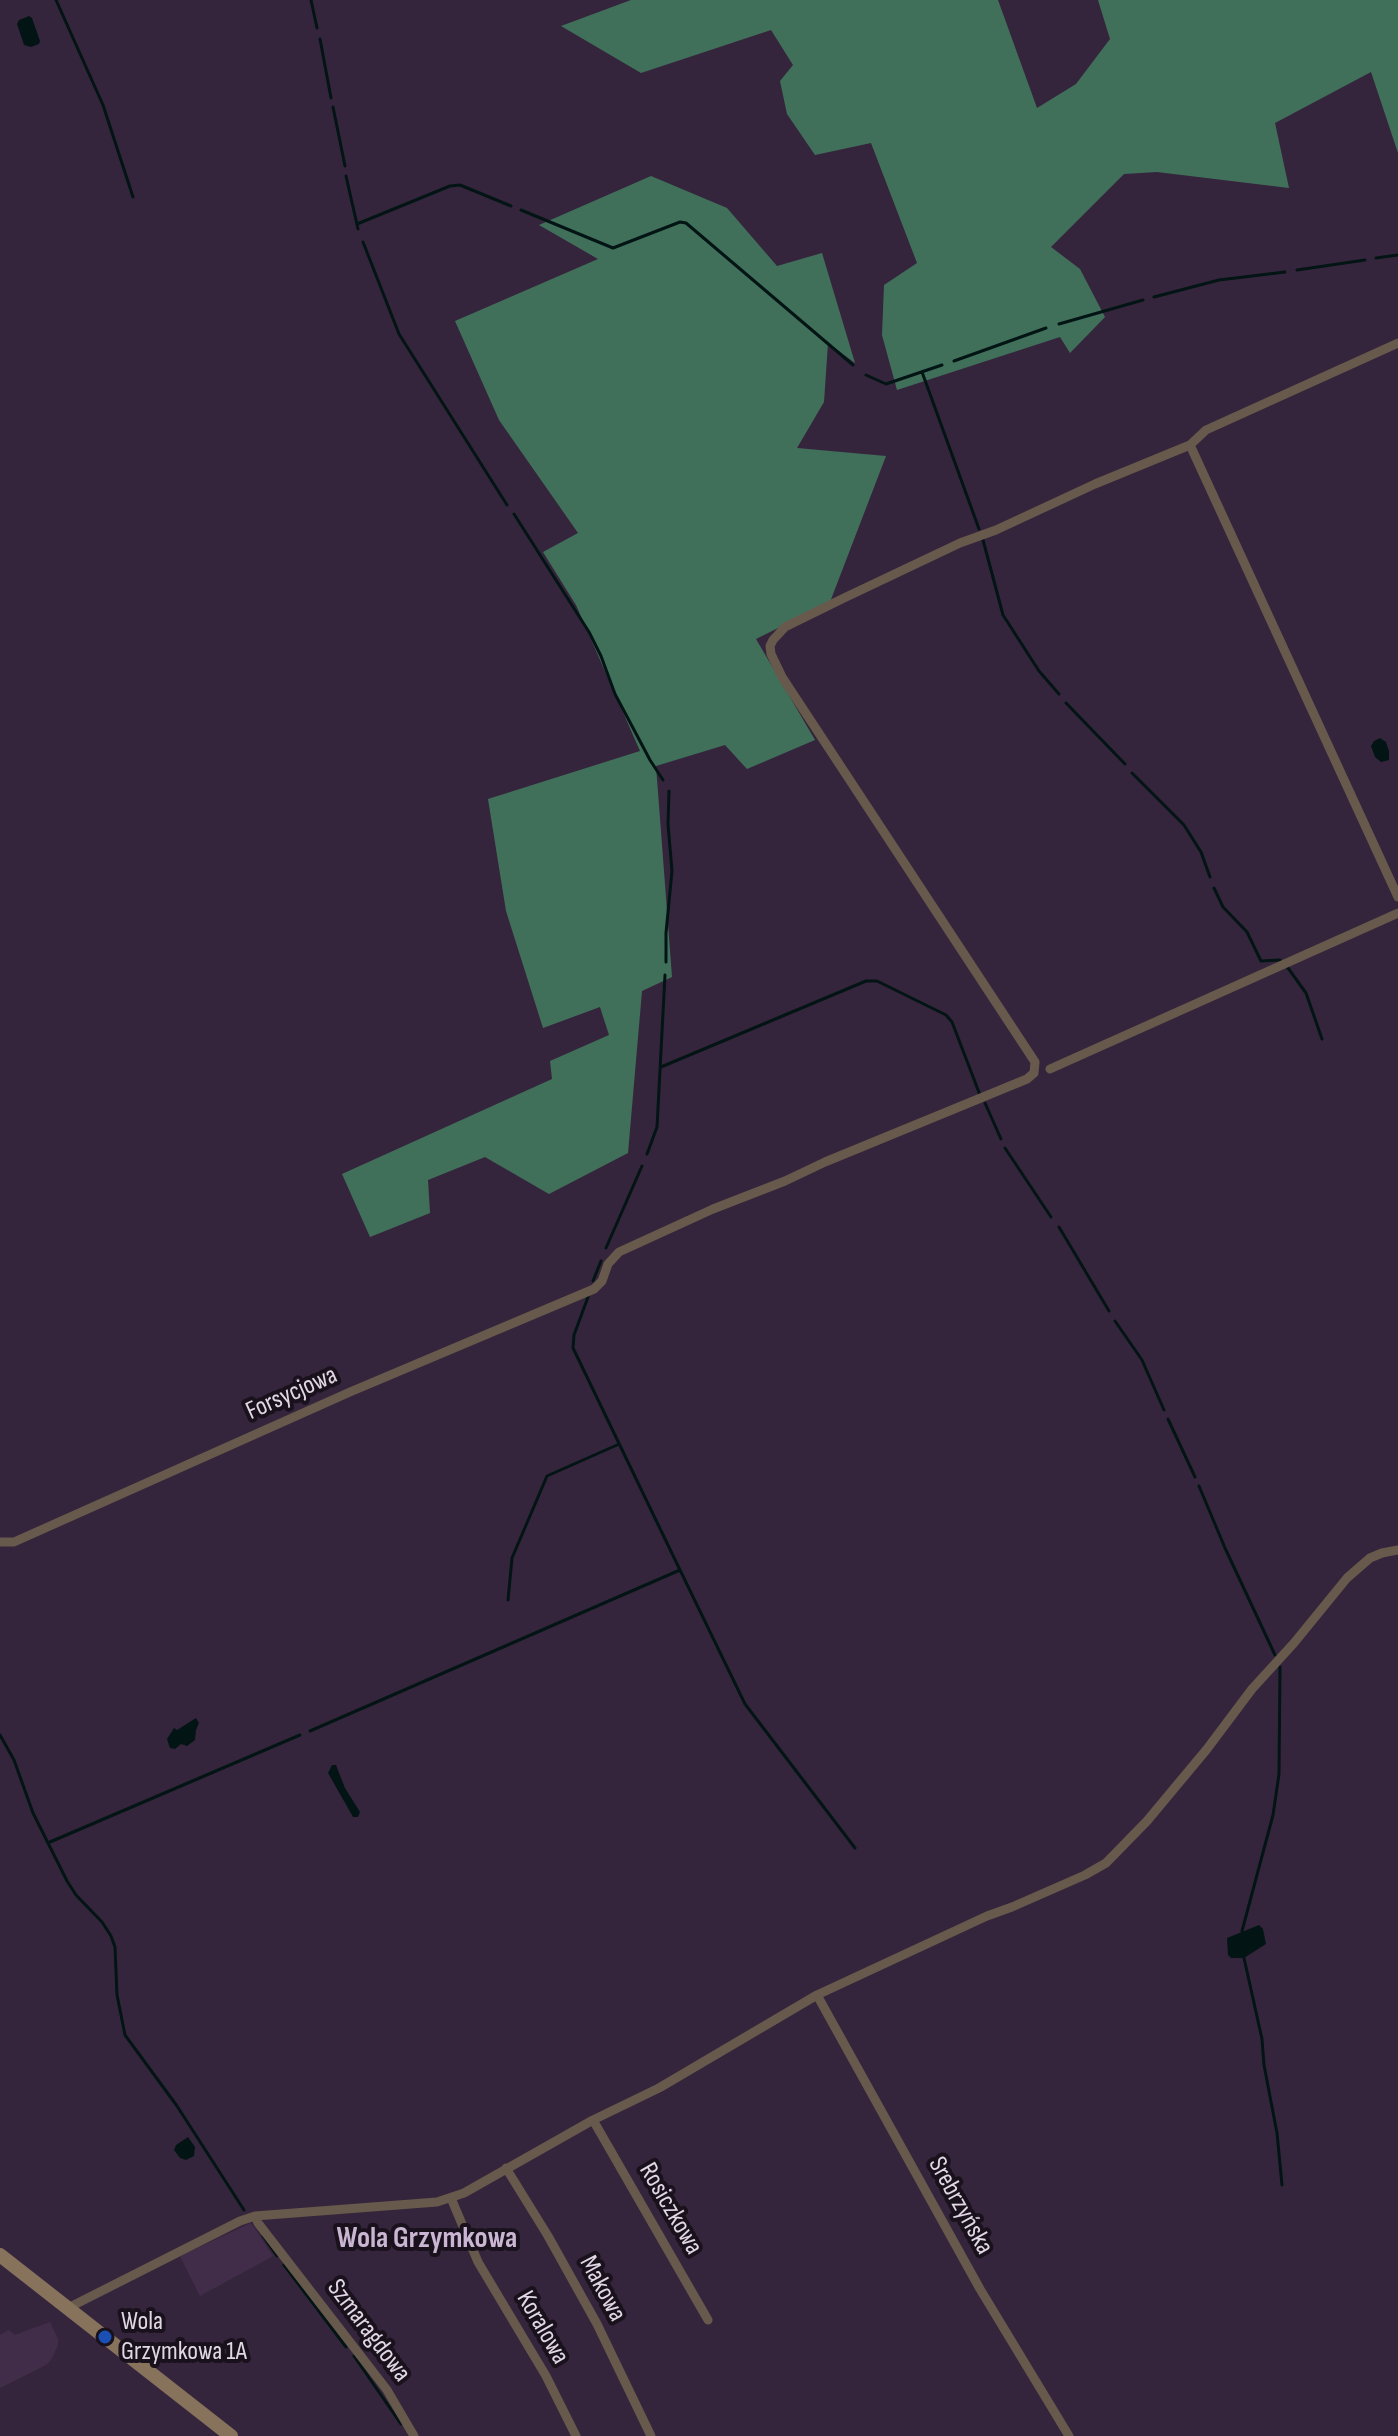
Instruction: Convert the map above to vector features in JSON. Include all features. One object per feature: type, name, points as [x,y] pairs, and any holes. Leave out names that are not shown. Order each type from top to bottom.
[{"type":"street","points":[[1398,343],[1206,430],[1190,445],[1398,897]]},
{"type":"street","name":"Forsycjowa","points":[[0,1542],[14,1542],[350,1392],[585,1293],[602,1281],[608,1264],[619,1252],[713,1209],[1027,1079],[1034,1073],[1035,1062],[820,737],[782,677],[770,646],[785,627],[844,598],[960,543],[1190,445]]},
{"type":"street","points":[[1050,1069],[1398,913]]},
{"type":"street","points":[[68,2308],[255,2216],[377,2208],[451,2198],[593,2120],[659,2088],[817,1995],[987,1916],[1055,1889],[1106,1863],[1171,1793],[1252,1689],[1347,1578],[1370,1558],[1398,1550]]},
{"type":"street","name":"Srebrzyńska","points":[[817,1995],[980,2289],[1069,2436]]},
{"type":"street","name":"Rosiczkowa","points":[[593,2120],[708,2320]]},
{"type":"street","name":"Makowa","points":[[506,2168],[597,2324],[651,2436]]},
{"type":"street","name":"Koralowa","points":[[451,2198],[478,2262],[546,2376],[576,2436]]},
{"type":"street","name":"Szmaragdowa","points":[[255,2216],[387,2390],[414,2436]]},
{"type":"street","points":[[0,2255],[231,2436]]},
{"type":"shaded area","points":[[29,16],[40,41],[31,47],[24,45],[17,24]]},
{"type":"shaded area","points":[[1380,738],[1386,742],[1389,751],[1389,760],[1381,762],[1375,757],[1371,746]]},
{"type":"shaded area","points":[[196,1718],[199,1723],[195,1740],[187,1746],[181,1744],[175,1749],[170,1748],[167,1739],[174,1728],[177,1730]]},
{"type":"shaded area","points":[[332,1765],[336,1765],[345,1788],[360,1812],[358,1817],[353,1817],[328,1773]]},
{"type":"shaded area","points":[[1259,1925],[1266,1944],[1244,1958],[1231,1958],[1227,1938]]},
{"type":"shaded area","points":[[188,2137],[195,2147],[194,2156],[186,2160],[174,2150]]},
{"type":"shaded area","points":[[251,2223],[273,2256],[200,2296],[180,2256]]},
{"type":"shaded area","points":[[50,2322],[58,2339],[51,2360],[0,2388],[0,2335],[9,2330],[15,2335]]},
{"type":"green space","points":[[631,0],[998,0],[1037,108],[1076,84],[1110,39],[1098,0],[1398,0],[1398,153],[1371,72],[1275,123],[1289,188],[1157,172],[1124,174],[1051,247],[1080,269],[1105,317],[1070,353],[1060,337],[897,390],[882,335],[884,285],[917,263],[871,143],[815,155],[787,114],[780,81],[793,65],[771,30],[641,73],[561,26]]},
{"type":"green space","points":[[651,176],[727,208],[777,266],[822,253],[855,363],[828,343],[824,402],[797,448],[886,456],[830,602],[756,639],[815,740],[747,769],[725,745],[656,766],[672,977],[642,991],[628,1153],[549,1194],[485,1157],[428,1180],[430,1213],[370,1237],[342,1174],[552,1079],[550,1061],[609,1035],[600,1007],[543,1028],[506,911],[488,799],[640,751],[576,605],[543,552],[578,533],[499,420],[455,321],[598,259],[539,225]]},
{"type":"waterway","points":[[56,0],[103,105],[133,197]]},
{"type":"waterway","points":[[311,0],[317,28]]},
{"type":"waterway","points":[[320,39],[331,98]]},
{"type":"waterway","points":[[333,107],[345,166]]},
{"type":"waterway","points":[[346,176],[358,229]]},
{"type":"waterway","points":[[357,224],[450,186],[460,185],[511,206]]},
{"type":"waterway","points":[[521,210],[613,248],[680,222],[686,223],[853,365]]},
{"type":"waterway","points":[[363,242],[399,334],[507,505]]},
{"type":"waterway","points":[[1376,258],[1398,255]]},
{"type":"waterway","points":[[1297,270],[1365,260]]},
{"type":"waterway","points":[[1154,297],[1219,280],[1285,272]]},
{"type":"waterway","points":[[1059,324],[1143,300]]},
{"type":"waterway","points":[[954,361],[1046,328]]},
{"type":"waterway","points":[[866,375],[886,384],[942,365]]},
{"type":"waterway","points":[[922,372],[979,529]]},
{"type":"waterway","points":[[514,514],[589,632],[615,694],[663,780]]},
{"type":"waterway","points":[[983,540],[1003,615],[1039,671],[1059,694]]},
{"type":"waterway","points":[[1066,703],[1125,764]]},
{"type":"waterway","points":[[1132,773],[1184,825],[1201,852],[1210,877]]},
{"type":"waterway","points":[[666,962],[672,871],[669,791]]},
{"type":"waterway","points":[[1214,888],[1223,907],[1247,932],[1261,961],[1280,960]]},
{"type":"waterway","points":[[1288,968],[1306,993],[1322,1039]]},
{"type":"waterway","points":[[647,1154],[657,1127],[665,975]]},
{"type":"waterway","points":[[661,1067],[866,981],[877,981],[946,1015],[952,1022],[980,1095]]},
{"type":"waterway","points":[[985,1103],[1001,1139]]},
{"type":"waterway","points":[[1005,1148],[1051,1217]]},
{"type":"waterway","points":[[606,1248],[642,1166]]},
{"type":"waterway","points":[[1059,1227],[1109,1311]]},
{"type":"waterway","points":[[593,1281],[601,1261]]},
{"type":"waterway","points":[[588,1297],[574,1335],[573,1348],[680,1570]]},
{"type":"waterway","points":[[1115,1321],[1142,1360],[1164,1410]]},
{"type":"waterway","points":[[1168,1419],[1195,1477]]},
{"type":"waterway","points":[[508,1600],[512,1558],[547,1476],[617,1445]]},
{"type":"waterway","points":[[1199,1486],[1275,1655]]},
{"type":"waterway","points":[[310,1731],[680,1570],[745,1704],[855,1848]]},
{"type":"waterway","points":[[1242,1931],[1273,1815],[1279,1774],[1280,1667]]},
{"type":"waterway","points":[[0,1735],[14,1760],[33,1813],[67,1881],[111,1936],[115,1947],[117,1995],[125,2035],[177,2106],[244,2210]]},
{"type":"waterway","points":[[50,1842],[300,1735]]},
{"type":"waterway","points":[[1244,1958],[1262,2039],[1282,2185]]},
{"type":"waterway","points":[[263,2236],[277,2256]]},
{"type":"waterway","points":[[284,2265],[346,2347]]},
{"type":"waterway","points":[[354,2356],[401,2424]]},
{"type":"place","name":"Wola Grzymkowa 1A","points":[[105,2337]]},
{"type":"district","name":"Wola Grzymkowa","points":[[427,2239]]}]
